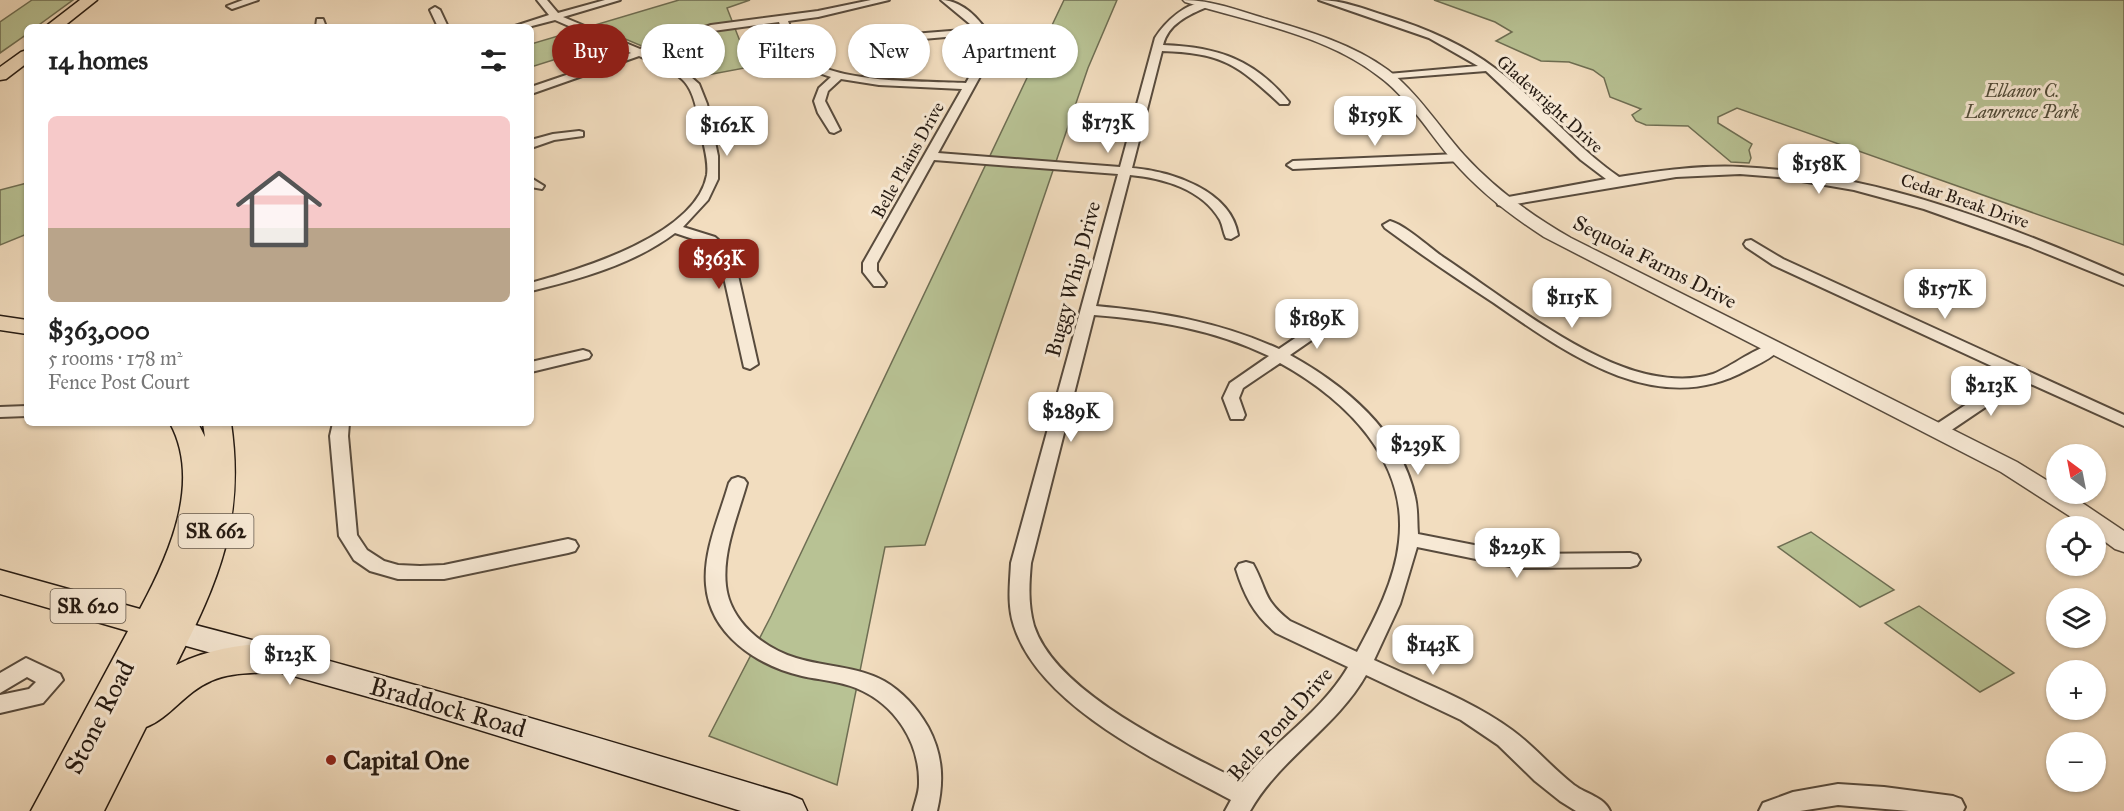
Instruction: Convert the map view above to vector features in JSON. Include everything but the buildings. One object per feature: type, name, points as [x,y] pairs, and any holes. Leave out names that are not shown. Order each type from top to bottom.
[{"type":"main road","points":[[57,24],[90,0]]},
{"type":"main road","points":[[68,24],[100,0]]},
{"type":"main road","points":[[0,67],[24,48]]},
{"type":"main road","points":[[0,75],[24,57]]},
{"type":"main road","points":[[0,307],[24,311]]},
{"type":"main road","points":[[0,323],[24,327]]},
{"type":"main road","name":"SR 662","points":[[162,627],[195,510],[198,465],[186,426]]},
{"type":"main road","name":"SR 662","points":[[162,627],[207,562],[220,508],[223,469],[218,426]]},
{"type":"main road","name":"Braddock Road","points":[[0,582],[282,658],[462,710],[790,811]]},
{"type":"main road","name":"Stone Road","points":[[84,811],[123,735],[162,627]]},
{"type":"main road","name":"Stone Road","points":[[51,811],[162,627]]},
{"type":"main road","points":[[123,735],[174,683],[198,669],[224,662],[282,658]]},
{"type":"street","points":[[232,6],[253,0]]},
{"type":"street","points":[[542,0],[554,16],[641,54]]},
{"type":"street","points":[[527,24],[615,0]]},
{"type":"street","points":[[725,26],[783,19],[884,0]]},
{"type":"street","points":[[946,0],[974,24]]},
{"type":"street","name":"Gladewright Drive","points":[[1324,0],[1386,18],[1431,36],[1488,68],[1590,163],[1619,183]]},
{"type":"street","name":"Buggy Whip Drive","points":[[1197,2],[1171,22],[1162,33],[1157,48],[1021,563],[1018,586],[1023,621],[1039,656],[1056,678],[1083,703],[1106,719],[1241,803]]},
{"type":"street","name":"Sequoia Farms Drive","points":[[1197,2],[1331,45],[1363,60],[1388,77],[1458,158],[1503,202],[1565,242],[1938,430],[2046,489],[2124,543]]},
{"type":"street","points":[[435,10],[442,24]]},
{"type":"street","points":[[783,19],[800,57],[817,69],[838,76],[969,87]]},
{"type":"street","points":[[1157,48],[1198,51],[1231,60],[1248,69],[1284,102]]},
{"type":"street","points":[[534,90],[641,54]]},
{"type":"street","points":[[1388,77],[1488,68]]},
{"type":"street","points":[[834,130],[820,110],[818,99],[825,86],[838,76]]},
{"type":"street","points":[[534,286],[597,268],[628,255],[673,228],[690,213],[708,189],[713,175],[713,163],[697,88],[687,78]]},
{"type":"street","name":"Belle Plains Drive","points":[[879,283],[870,272],[870,263],[974,78]]},
{"type":"street","points":[[534,143],[553,137],[579,134]]},
{"type":"street","points":[[931,156],[1124,171],[1169,177],[1188,185],[1227,217],[1232,229],[1231,235]]},
{"type":"street","points":[[1293,165],[1458,158]]},
{"type":"street","name":"Cedar Break Drive","points":[[1503,202],[1675,174],[1727,171],[1791,175],[1850,185],[1905,198],[2058,253],[2124,281]]},
{"type":"street","points":[[1390,225],[1579,354],[1613,370],[1667,382],[1700,382],[1722,376],[1773,348]]},
{"type":"street","points":[[673,228],[710,240],[726,253],[750,364]]},
{"type":"street","points":[[1751,244],[1778,262],[2124,421]]},
{"type":"street","name":"Belle Pond Drive","points":[[1088,310],[1148,315],[1195,324],[1246,340],[1280,355],[1327,384],[1351,405],[1373,430],[1389,455],[1401,484],[1408,515],[1408,539],[1400,575],[1376,636],[1361,664],[1335,703],[1278,757],[1241,803]]},
{"type":"street","points":[[1237,415],[1231,398],[1236,386],[1337,316]]},
{"type":"street","points":[[534,366],[583,355]]},
{"type":"street","points":[[1938,430],[2024,374]]},
{"type":"street","points":[[0,412],[24,411]]},
{"type":"street","points":[[341,426],[339,436],[348,536],[358,553],[377,565],[403,573],[438,574],[568,546]]},
{"type":"street","points":[[738,483],[715,577],[718,598],[728,619],[749,643],[776,658],[795,666],[864,682],[896,702],[912,719],[923,739],[928,756],[931,785],[925,811]]},
{"type":"street","points":[[1408,539],[1520,561],[1630,560]]},
{"type":"street","points":[[1246,568],[1256,601],[1272,619],[1283,627],[1469,714],[1519,750],[1543,774],[1568,794],[1599,811]]},
{"type":"street","points":[[0,684],[26,666],[52,680],[35,697],[0,704]]},
{"type":"street","points":[[1771,811],[1811,797],[1835,794],[1869,795],[1953,807]]},
{"type":"green space","points":[[32,0],[73,0],[40,24],[24,24],[24,36],[0,53],[0,22]]},
{"type":"green space","points":[[679,0],[750,0],[727,8],[737,34],[737,69],[725,72],[725,24],[641,24],[641,46],[629,41],[629,24],[598,24]]},
{"type":"green space","points":[[1064,0],[1117,0],[1088,68],[925,545],[885,547],[837,785],[709,736],[771,616],[1027,78],[1078,78],[1078,24],[1053,24]]},
{"type":"green space","name":"Ellanor C. Lawrence Park","points":[[1434,0],[2124,0],[2124,245],[1737,108],[1718,117],[1718,123],[1752,144],[1749,150],[1751,158],[1749,163],[1731,162],[1688,126],[1646,125],[1636,121],[1632,115],[1641,109],[1610,97],[1604,78],[1593,70],[1569,62],[1541,61],[1496,41],[1512,32],[1495,22]]},
{"type":"green space","points":[[552,38],[552,60],[534,66],[534,43]]},
{"type":"green space","points":[[24,184],[24,235],[0,245],[0,190]]},
{"type":"green space","points":[[1811,532],[1894,590],[1860,607],[1778,547]]},
{"type":"green space","points":[[1919,606],[2014,673],[1980,692],[1885,623]]},
{"type":"place","name":"Capital One","points":[[331,760]]}]
